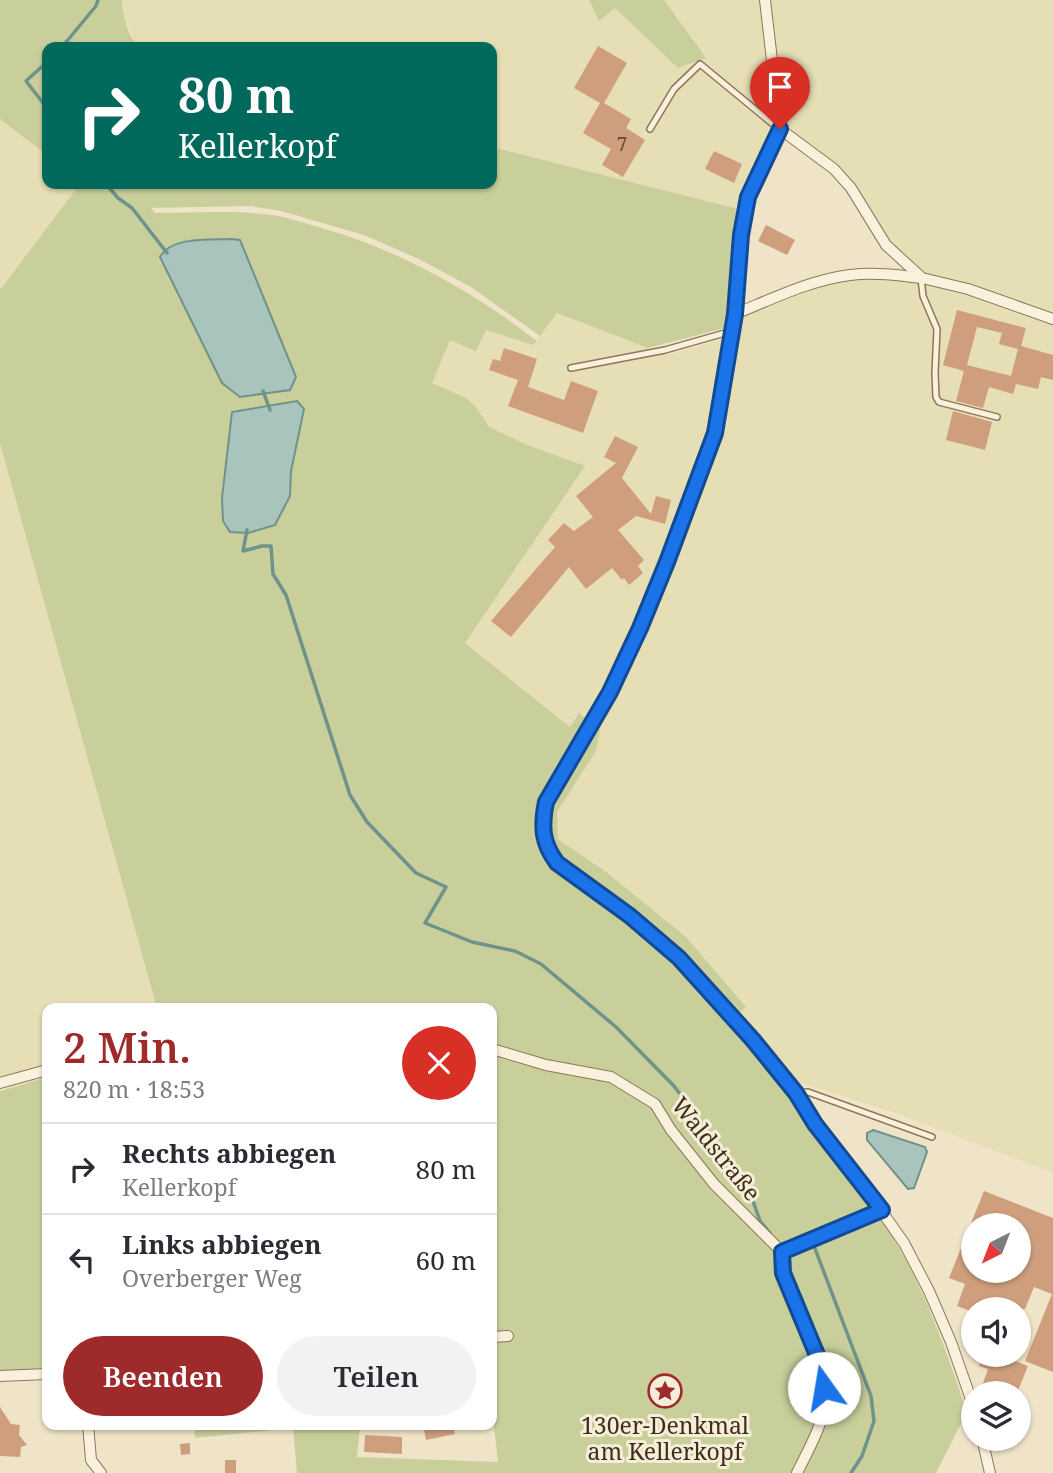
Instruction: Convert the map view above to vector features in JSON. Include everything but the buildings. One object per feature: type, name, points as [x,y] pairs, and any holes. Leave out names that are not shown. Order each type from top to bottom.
[{"type":"street","points":[[765,0],[780,129],[748,197],[741,235],[735,314],[715,433],[667,562],[610,692],[546,802],[542,822],[543,840],[557,863],[630,916],[679,958],[753,1040],[796,1093],[815,1124],[882,1210],[904,1243],[951,1342],[965,1381]]},
{"type":"street","points":[[780,129],[834,169],[851,188],[886,245],[921,278]]},
{"type":"street","points":[[735,314],[809,285],[849,275],[883,274],[921,278],[968,289],[1053,319]]},
{"type":"street","name":"Waldstraße","points":[[497,1050],[546,1065],[611,1077],[655,1104],[671,1130],[713,1184],[782,1252]]},
{"type":"street","points":[[0,1083],[42,1071]]},
{"type":"street","points":[[797,1473],[819,1427],[824,1388],[817,1355],[783,1273],[782,1252],[882,1210]]},
{"type":"street","points":[[497,1337],[508,1336]]},
{"type":"street","points":[[0,1376],[42,1374]]},
{"type":"street","points":[[88,1430],[90,1460],[101,1473]]},
{"type":"street","points":[[985,1451],[990,1473]]},
{"type":"lane","points":[[650,129],[674,89],[700,64],[780,129]]},
{"type":"lane","points":[[921,278],[923,296],[937,329],[936,397],[939,402],[997,417]]},
{"type":"lane","points":[[571,368],[665,350],[732,331]]},
{"type":"lane","points":[[796,1093],[808,1092],[932,1137]]},
{"type":"shaded area","points":[[122,0],[589,0],[599,21],[615,7],[678,68],[694,62],[776,130],[742,210],[497,148],[497,42],[136,42],[124,18]]},
{"type":"shaded area","points":[[664,0],[762,0],[777,123],[702,60],[705,58]]},
{"type":"shaded area","points":[[768,0],[1053,0],[1053,316],[924,276],[890,244],[855,189],[783,128]]},
{"type":"shaded area","points":[[0,119],[42,151],[42,189],[77,189],[0,290]]},
{"type":"shaded area","points":[[849,277],[913,279],[1053,323],[1053,1173],[904,1116],[799,1082],[793,1084],[737,1015],[745,1008],[606,872],[558,839],[557,812],[596,751],[602,721],[673,563],[718,434],[738,318],[809,286]]},
{"type":"shaded area","points":[[557,313],[666,355],[727,338],[712,429],[636,627],[590,722],[571,728],[465,643],[584,466],[489,427],[476,407],[431,384],[450,339],[485,330],[533,345]]},
{"type":"shaded area","points":[[0,443],[156,1003],[42,1003],[42,1067],[0,1079]]},
{"type":"green space","points":[[0,0],[122,0],[129,32],[135,42],[42,42],[42,151],[0,119]]},
{"type":"green space","points":[[589,0],[664,0],[706,58],[678,68],[615,8],[599,21]]},
{"type":"green space","points":[[497,148],[742,210],[729,327],[648,348],[557,313],[540,336],[471,287],[419,259],[364,235],[281,211],[251,206],[151,208],[155,213],[229,212],[273,215],[354,238],[436,275],[537,341],[533,345],[486,330],[476,351],[450,340],[432,383],[466,398],[476,407],[489,427],[525,444],[585,466],[465,643],[570,727],[579,713],[590,722],[544,801],[546,853],[630,917],[679,960],[751,1041],[877,1209],[782,1250],[715,1183],[655,1102],[632,1087],[497,1048],[497,1003],[156,1003],[0,443],[0,290],[76,189],[497,189]],"holes":[[[304,409],[291,471],[290,496],[275,525],[248,533],[229,444],[232,412]]]},
{"type":"green space","points":[[602,721],[596,751],[557,812],[558,839],[606,872],[686,937],[746,1007],[737,1015],[683,957],[559,862],[546,839],[550,803],[595,726]]},
{"type":"green space","points":[[497,1052],[611,1079],[654,1105],[670,1131],[780,1253],[822,1389],[817,1426],[793,1473],[297,1473],[293,1430],[360,1430],[357,1457],[498,1462],[494,1430],[497,1430],[497,1342],[511,1341],[510,1330],[497,1331]]},
{"type":"green space","points":[[42,1078],[42,1368],[0,1371],[0,1091]]},
{"type":"green space","points":[[880,1218],[908,1263],[919,1287],[961,1395],[961,1424],[936,1473],[800,1473],[826,1389],[785,1273],[785,1254]]},
{"type":"green space","points":[[194,1430],[273,1430],[195,1438]]},
{"type":"water","points":[[240,240],[296,377],[290,390],[240,397],[222,383],[160,257],[173,245],[182,242]]},
{"type":"water","points":[[297,401],[304,409],[291,471],[290,496],[275,525],[248,533],[230,532],[223,521],[222,498],[232,412]]},
{"type":"water","points":[[873,1130],[925,1147],[927,1152],[914,1188],[908,1189],[867,1140],[867,1133]]},
{"type":"waterway","points":[[66,42],[98,0]]},
{"type":"waterway","points":[[42,67],[26,81],[42,102]]},
{"type":"waterway","points":[[110,189],[132,208],[167,253]]},
{"type":"waterway","points":[[263,391],[270,410]]},
{"type":"waterway","points":[[247,530],[243,551],[271,546],[273,574],[286,595],[350,795],[367,822],[416,873],[446,887],[425,923],[472,942],[515,951],[541,964],[616,1027],[674,1086],[737,1170],[760,1221],[770,1233]]},
{"type":"waterway","points":[[814,1246],[871,1396],[874,1421],[862,1456],[851,1473]]},
{"type":"place","name":"130er-Denkmal am Kellerkopf","points":[[665,1391]]},
{"type":"route","points":[[780,129],[748,197],[741,235],[735,314],[715,433],[640,628],[610,692],[546,802],[542,822],[543,840],[557,863],[630,916],[679,958],[753,1040],[796,1093],[815,1124],[882,1210],[782,1252],[783,1273],[817,1355],[824,1388]]}]
